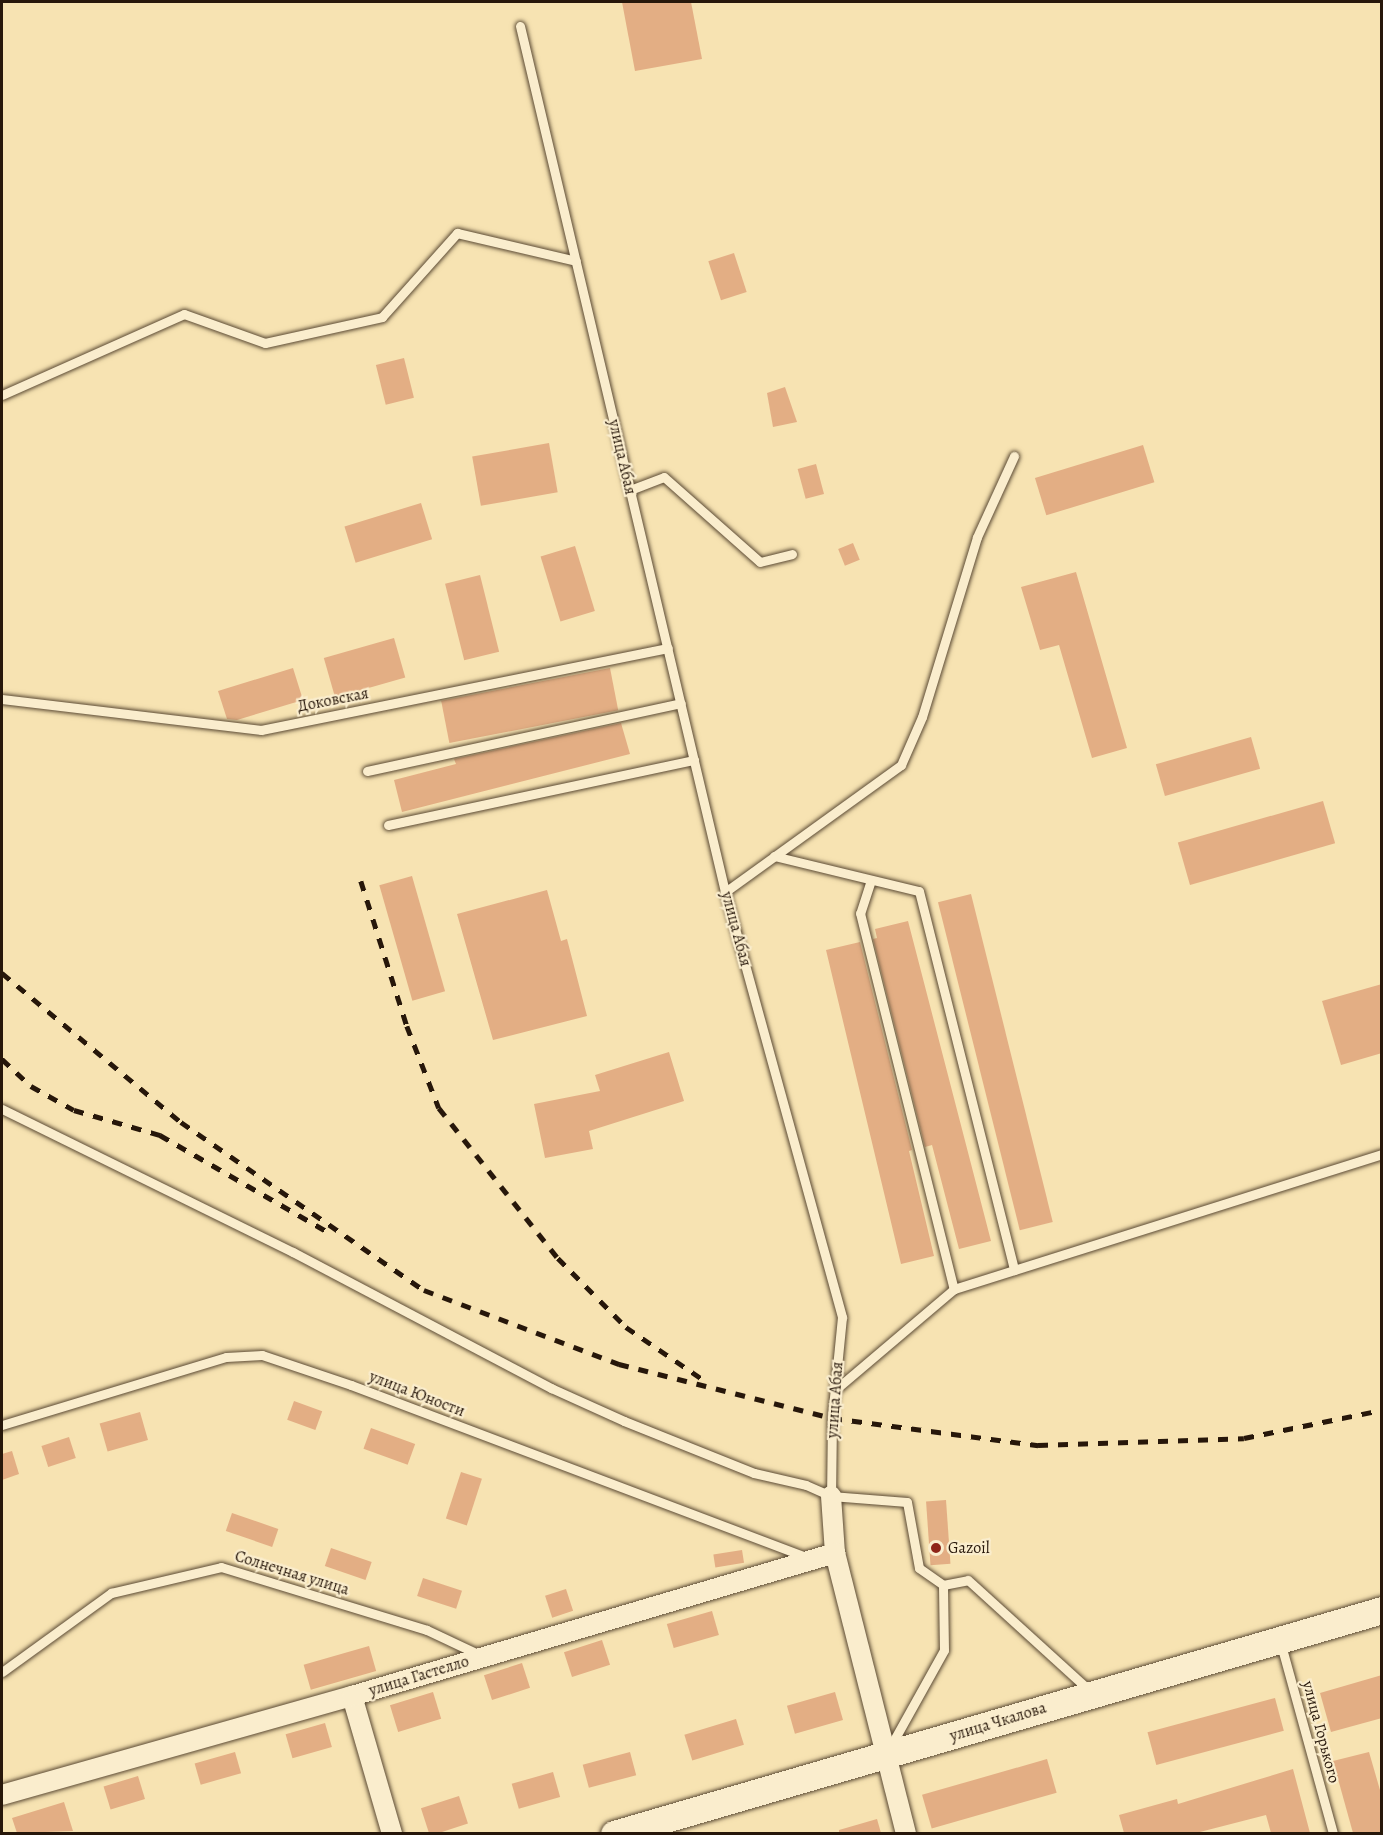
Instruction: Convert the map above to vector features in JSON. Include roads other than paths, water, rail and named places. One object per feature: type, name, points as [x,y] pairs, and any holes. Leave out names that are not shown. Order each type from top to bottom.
[{"type":"main road","name":"улица Чкалова","points":[[614,1833],[1382,1610]]},
{"type":"street","name":"улица Абая","points":[[831,1496],[835,1553],[906,1833]]},
{"type":"street","name":"улица Гастелло","points":[[2,1795],[352,1696],[835,1553]]},
{"type":"street","points":[[352,1696],[392,1833]]},
{"type":"lane","name":"улица Абая","points":[[520,26],[725,891],[842,1317],[835,1390],[831,1496]]},
{"type":"lane","points":[[2,395],[184,314],[265,343],[382,317],[457,233],[576,261]]},
{"type":"lane","points":[[725,891],[901,765],[922,717],[977,537],[1014,456]]},
{"type":"lane","points":[[630,490],[664,477],[760,562],[792,554]]},
{"type":"lane","name":"Доковская","points":[[2,699],[261,730],[668,648]]},
{"type":"lane","points":[[367,771],[681,703]]},
{"type":"lane","points":[[388,825],[694,760]]},
{"type":"lane","points":[[774,856],[919,891],[1014,1270]]},
{"type":"lane","points":[[870,880],[860,913],[954,1289]]},
{"type":"lane","points":[[2,1109],[293,1252],[551,1389],[694,1451],[754,1473],[806,1485],[831,1496],[907,1502],[919,1568],[943,1585],[968,1580],[1093,1694]]},
{"type":"lane","points":[[835,1390],[954,1289],[1382,1155]]},
{"type":"lane","name":"улица Юности","points":[[2,1425],[226,1357],[262,1355],[813,1560]]},
{"type":"lane","name":"Солнечная улица","points":[[2,1672],[111,1593],[221,1566],[427,1630],[484,1657]]},
{"type":"lane","points":[[885,1756],[944,1650],[943,1585]]},
{"type":"lane","name":"улица Горького","points":[[1280,1638],[1333,1833]]},
{"type":"railway","points":[[361,881],[407,1026],[439,1108],[558,1258],[626,1327],[708,1383]]},
{"type":"railway","points":[[2,973],[181,1122],[424,1290],[619,1364],[832,1418],[1038,1445],[1244,1438],[1382,1410]]},
{"type":"railway","points":[[2,1059],[31,1086],[74,1110],[160,1135],[330,1233]]},
{"type":"place","name":"Gazoil","points":[[936,1548]]}]
